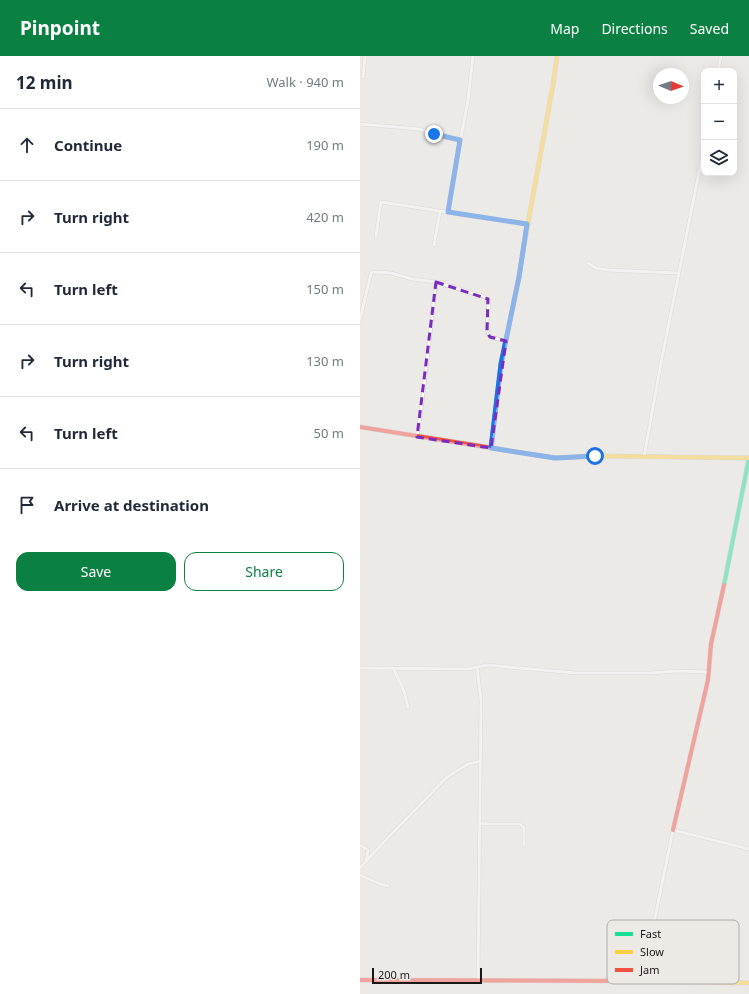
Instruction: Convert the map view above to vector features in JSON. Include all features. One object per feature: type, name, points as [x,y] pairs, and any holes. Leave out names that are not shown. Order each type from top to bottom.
[{"type":"street","points":[[363,77],[365,56]]},
{"type":"street","points":[[448,212],[468,100],[473,56]]},
{"type":"street","points":[[491,448],[501,364],[519,277],[527,224],[553,84],[556,56]]},
{"type":"street","points":[[719,68],[721,56]]},
{"type":"street","points":[[360,124],[419,129],[440,136],[460,140]]},
{"type":"street","points":[[644,457],[678,273],[701,162]]},
{"type":"street","points":[[376,236],[381,202],[527,224]]},
{"type":"street","points":[[434,245],[440,211]]},
{"type":"street","points":[[588,263],[596,268],[607,270],[678,273]]},
{"type":"street","points":[[360,320],[371,273],[391,273],[412,279],[436,282],[475,293],[488,299],[487,332],[490,337],[506,341]]},
{"type":"street","points":[[417,437],[436,282]]},
{"type":"street","points":[[360,427],[555,458],[595,456],[749,458],[711,645],[707,672],[708,680],[673,830],[655,920]]},
{"type":"street","points":[[360,668],[468,669],[487,665],[576,673],[650,673],[677,671],[707,672]]},
{"type":"street","points":[[393,668],[404,690],[408,708]]},
{"type":"street","points":[[476,668],[481,694],[478,980]]},
{"type":"street","points":[[360,868],[447,777],[468,764],[481,761]]},
{"type":"street","points":[[480,823],[520,824],[524,828],[524,846]]},
{"type":"street","points":[[673,830],[749,849]]},
{"type":"street","points":[[360,845],[368,850],[364,864]]},
{"type":"street","points":[[360,875],[388,886]]},
{"type":"street","points":[[360,980],[607,981]]},
{"type":"street","points":[[739,983],[749,983]]},
{"type":"highlighted area","points":[[436,282],[488,299],[487,332],[490,337],[506,341],[491,448],[417,437]]},
{"type":"traffic: fast","points":[[724,585],[749,458]]},
{"type":"traffic: slow","points":[[525,240],[557,56]]},
{"type":"traffic: slow","points":[[598,456],[749,458]]},
{"type":"traffic: slow","points":[[739,983],[749,983]]},
{"type":"traffic: jam","points":[[491,448],[501,364],[525,240]]},
{"type":"traffic: jam","points":[[360,427],[555,458],[598,456]]},
{"type":"traffic: jam","points":[[673,830],[708,680],[711,644],[724,585]]},
{"type":"traffic: jam","points":[[360,980],[607,981]]},
{"type":"route","points":[[434,134],[460,140],[448,212],[527,224],[519,277],[501,364],[491,448],[531,456],[555,458],[595,456]]}]
